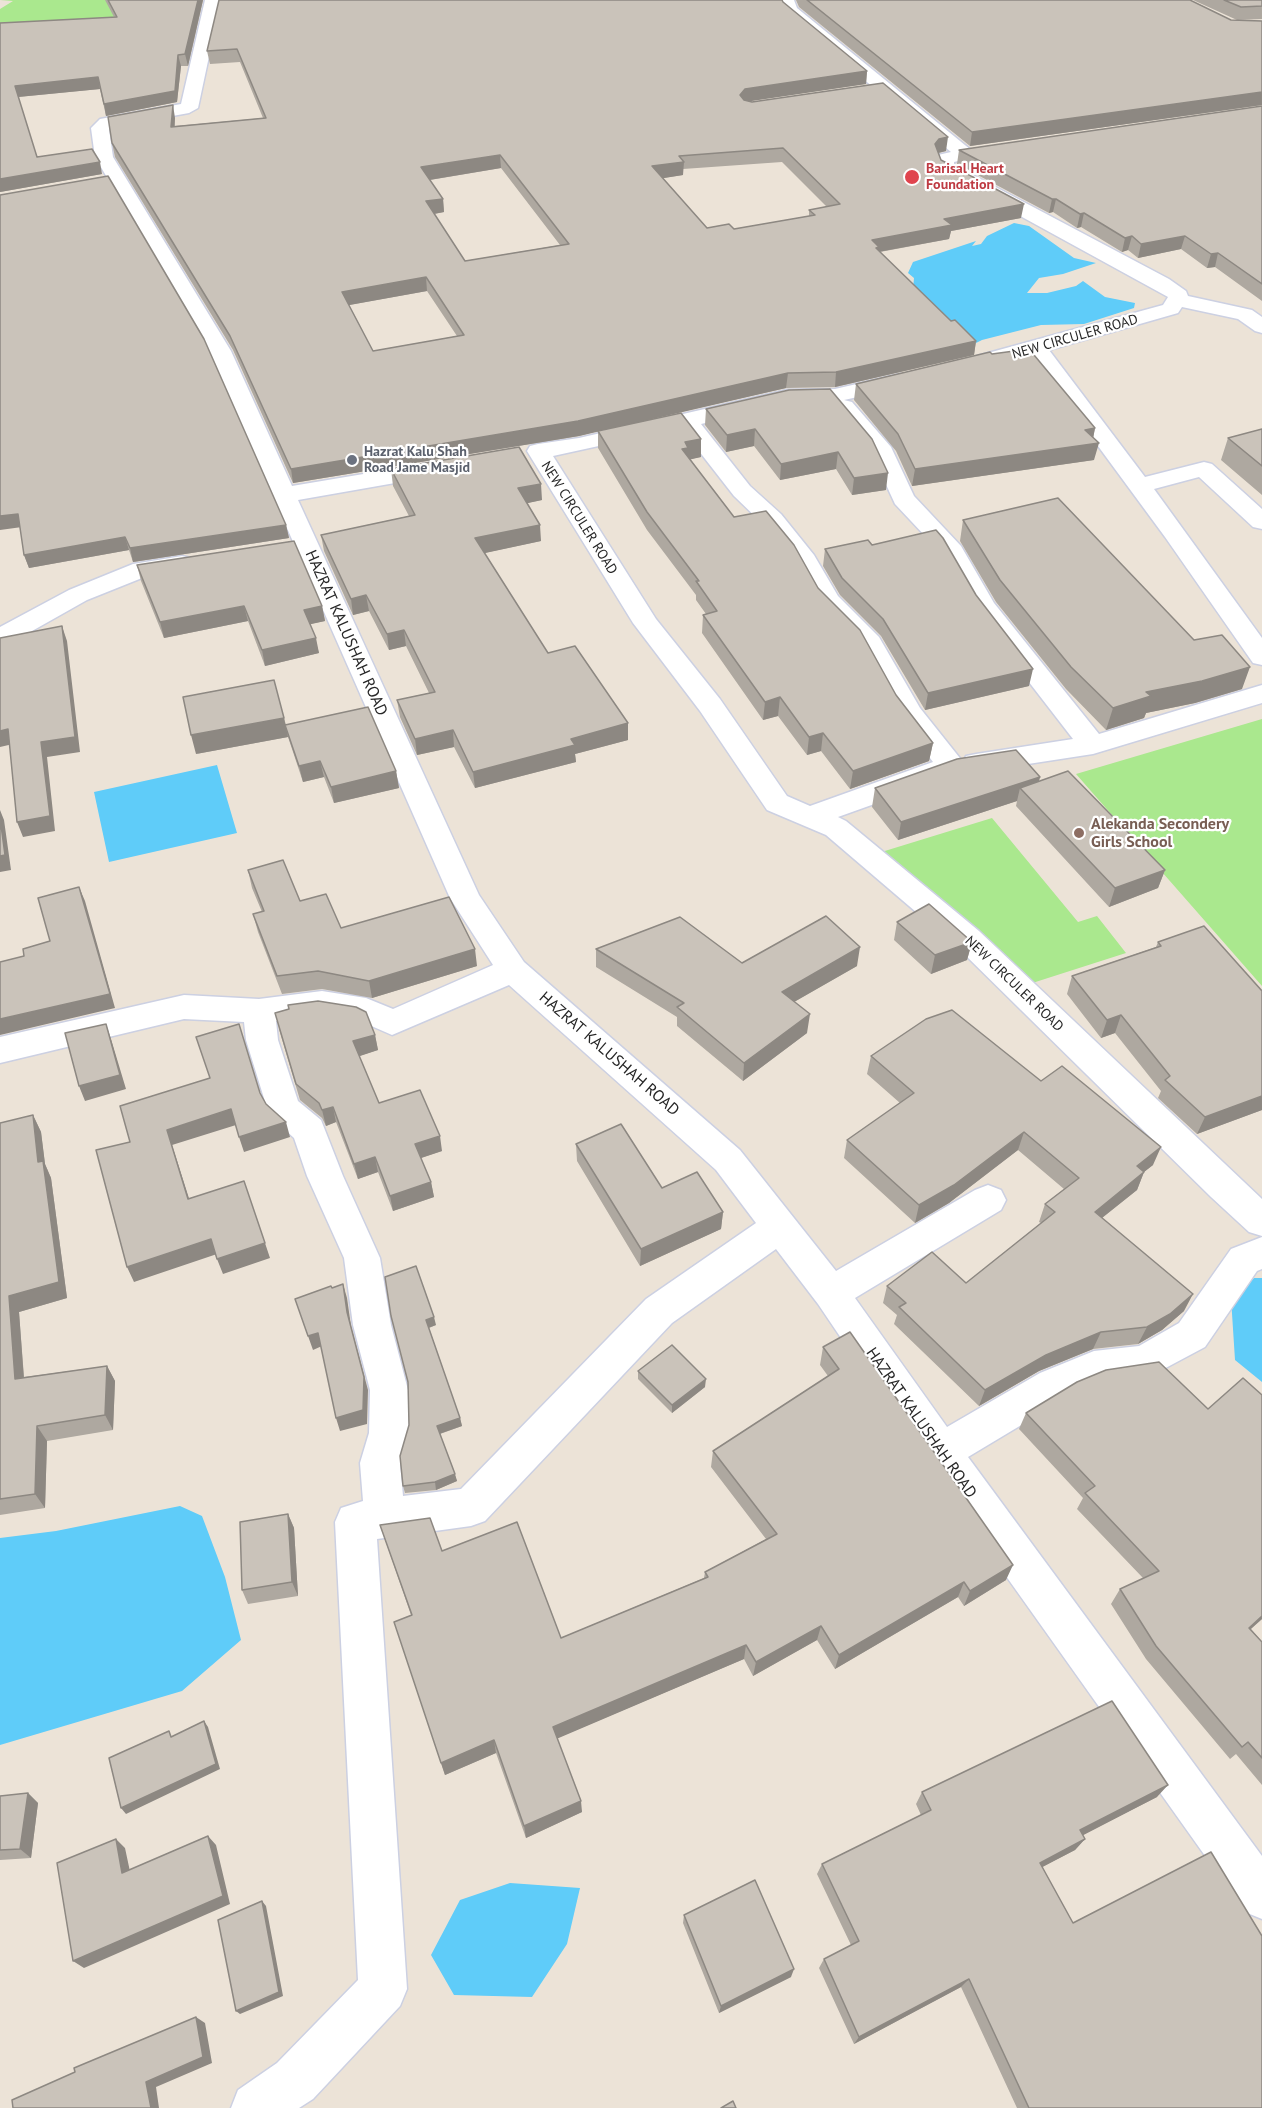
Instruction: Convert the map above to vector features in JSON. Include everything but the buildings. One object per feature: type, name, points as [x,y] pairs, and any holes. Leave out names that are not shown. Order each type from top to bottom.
[{"type":"street","name":"HAZRAT KALUSHAH ROAD","points":[[213,0],[189,108],[118,120],[100,128],[105,182],[220,351],[284,495],[295,547],[465,898],[513,969],[728,1160],[831,1293],[941,1452],[1262,1895]]},
{"type":"street","points":[[786,0],[790,10],[888,88],[965,154]]},
{"type":"street","points":[[865,92],[888,88]]},
{"type":"street","points":[[988,151],[944,159],[946,168],[1162,283],[1179,295],[1176,300],[1245,314],[1262,327]]},
{"type":"street","name":"NEW CIRCULER ROAD","points":[[967,366],[1172,309],[1176,300]]},
{"type":"street","points":[[1037,348],[1262,657]]},
{"type":"street","name":"NEW CIRCULER ROAD","points":[[923,376],[835,396],[787,397],[579,445],[538,451],[646,623],[710,705],[777,803],[836,828],[968,939],[1223,1187],[1262,1221]]},
{"type":"street","points":[[835,396],[883,452],[903,499],[952,551],[982,606],[1093,745]]},
{"type":"street","points":[[686,420],[742,490],[772,519],[805,560],[828,600],[870,643],[909,712],[951,766]]},
{"type":"street","points":[[514,455],[538,451]]},
{"type":"street","points":[[284,495],[457,465]]},
{"type":"street","points":[[1139,486],[1204,469],[1262,522]]},
{"type":"street","points":[[0,638],[78,595],[142,569],[201,560]]},
{"type":"street","points":[[809,817],[951,766],[1093,745],[1262,694]]},
{"type":"street","points":[[0,1050],[184,1007],[259,1011],[322,1003],[366,1010],[392,1023],[513,969]]},
{"type":"street","points":[[259,1011],[262,1040],[284,1108],[309,1131],[325,1176],[362,1258],[372,1325],[389,1389],[389,1433],[380,1462],[385,1518]]},
{"type":"street","points":[[831,1293],[988,1200]]},
{"type":"street","points":[[256,2108],[295,2081],[383,1989],[355,1522],[471,1507],[659,1311],[779,1227]]},
{"type":"street","points":[[941,1452],[1054,1385],[1094,1368],[1145,1362],[1192,1335],[1244,1260],[1262,1253]]},
{"type":"green space","points":[[0,0],[155,0],[142,16],[0,36],[0,9],[13,1]]},
{"type":"green space","points":[[1262,719],[1262,986],[1076,774]]},
{"type":"green space","points":[[992,818],[1078,922],[1097,916],[1126,953],[1023,986],[875,854]]},
{"type":"water","points":[[1014,223],[1029,226],[1074,258],[1096,263],[1063,274],[1039,278],[1027,293],[1047,293],[1076,286],[1083,281],[1105,297],[1135,303],[1134,308],[1084,324],[1041,325],[982,340],[970,346],[913,289],[914,278],[908,273],[913,262],[976,241],[972,246],[981,244],[987,236]]},
{"type":"water","points":[[217,765],[237,833],[109,862],[94,792]]},
{"type":"water","points":[[1254,1278],[1262,1278],[1262,1382],[1235,1360],[1231,1298]]},
{"type":"water","points":[[180,1506],[202,1516],[225,1577],[241,1640],[182,1691],[0,1745],[0,1538],[56,1531]]},
{"type":"water","points":[[510,1883],[580,1888],[567,1944],[532,1997],[454,1995],[431,1955],[460,1900]]},
{"type":"place","name":"Barisal Heart Foundation","points":[[912,177]]},
{"type":"place","name":"Hazrat Kalu Shah Road Jame Masjid","points":[[352,460]]},
{"type":"place","name":"Alekanda Secondery Girls School","points":[[1079,833]]}]
